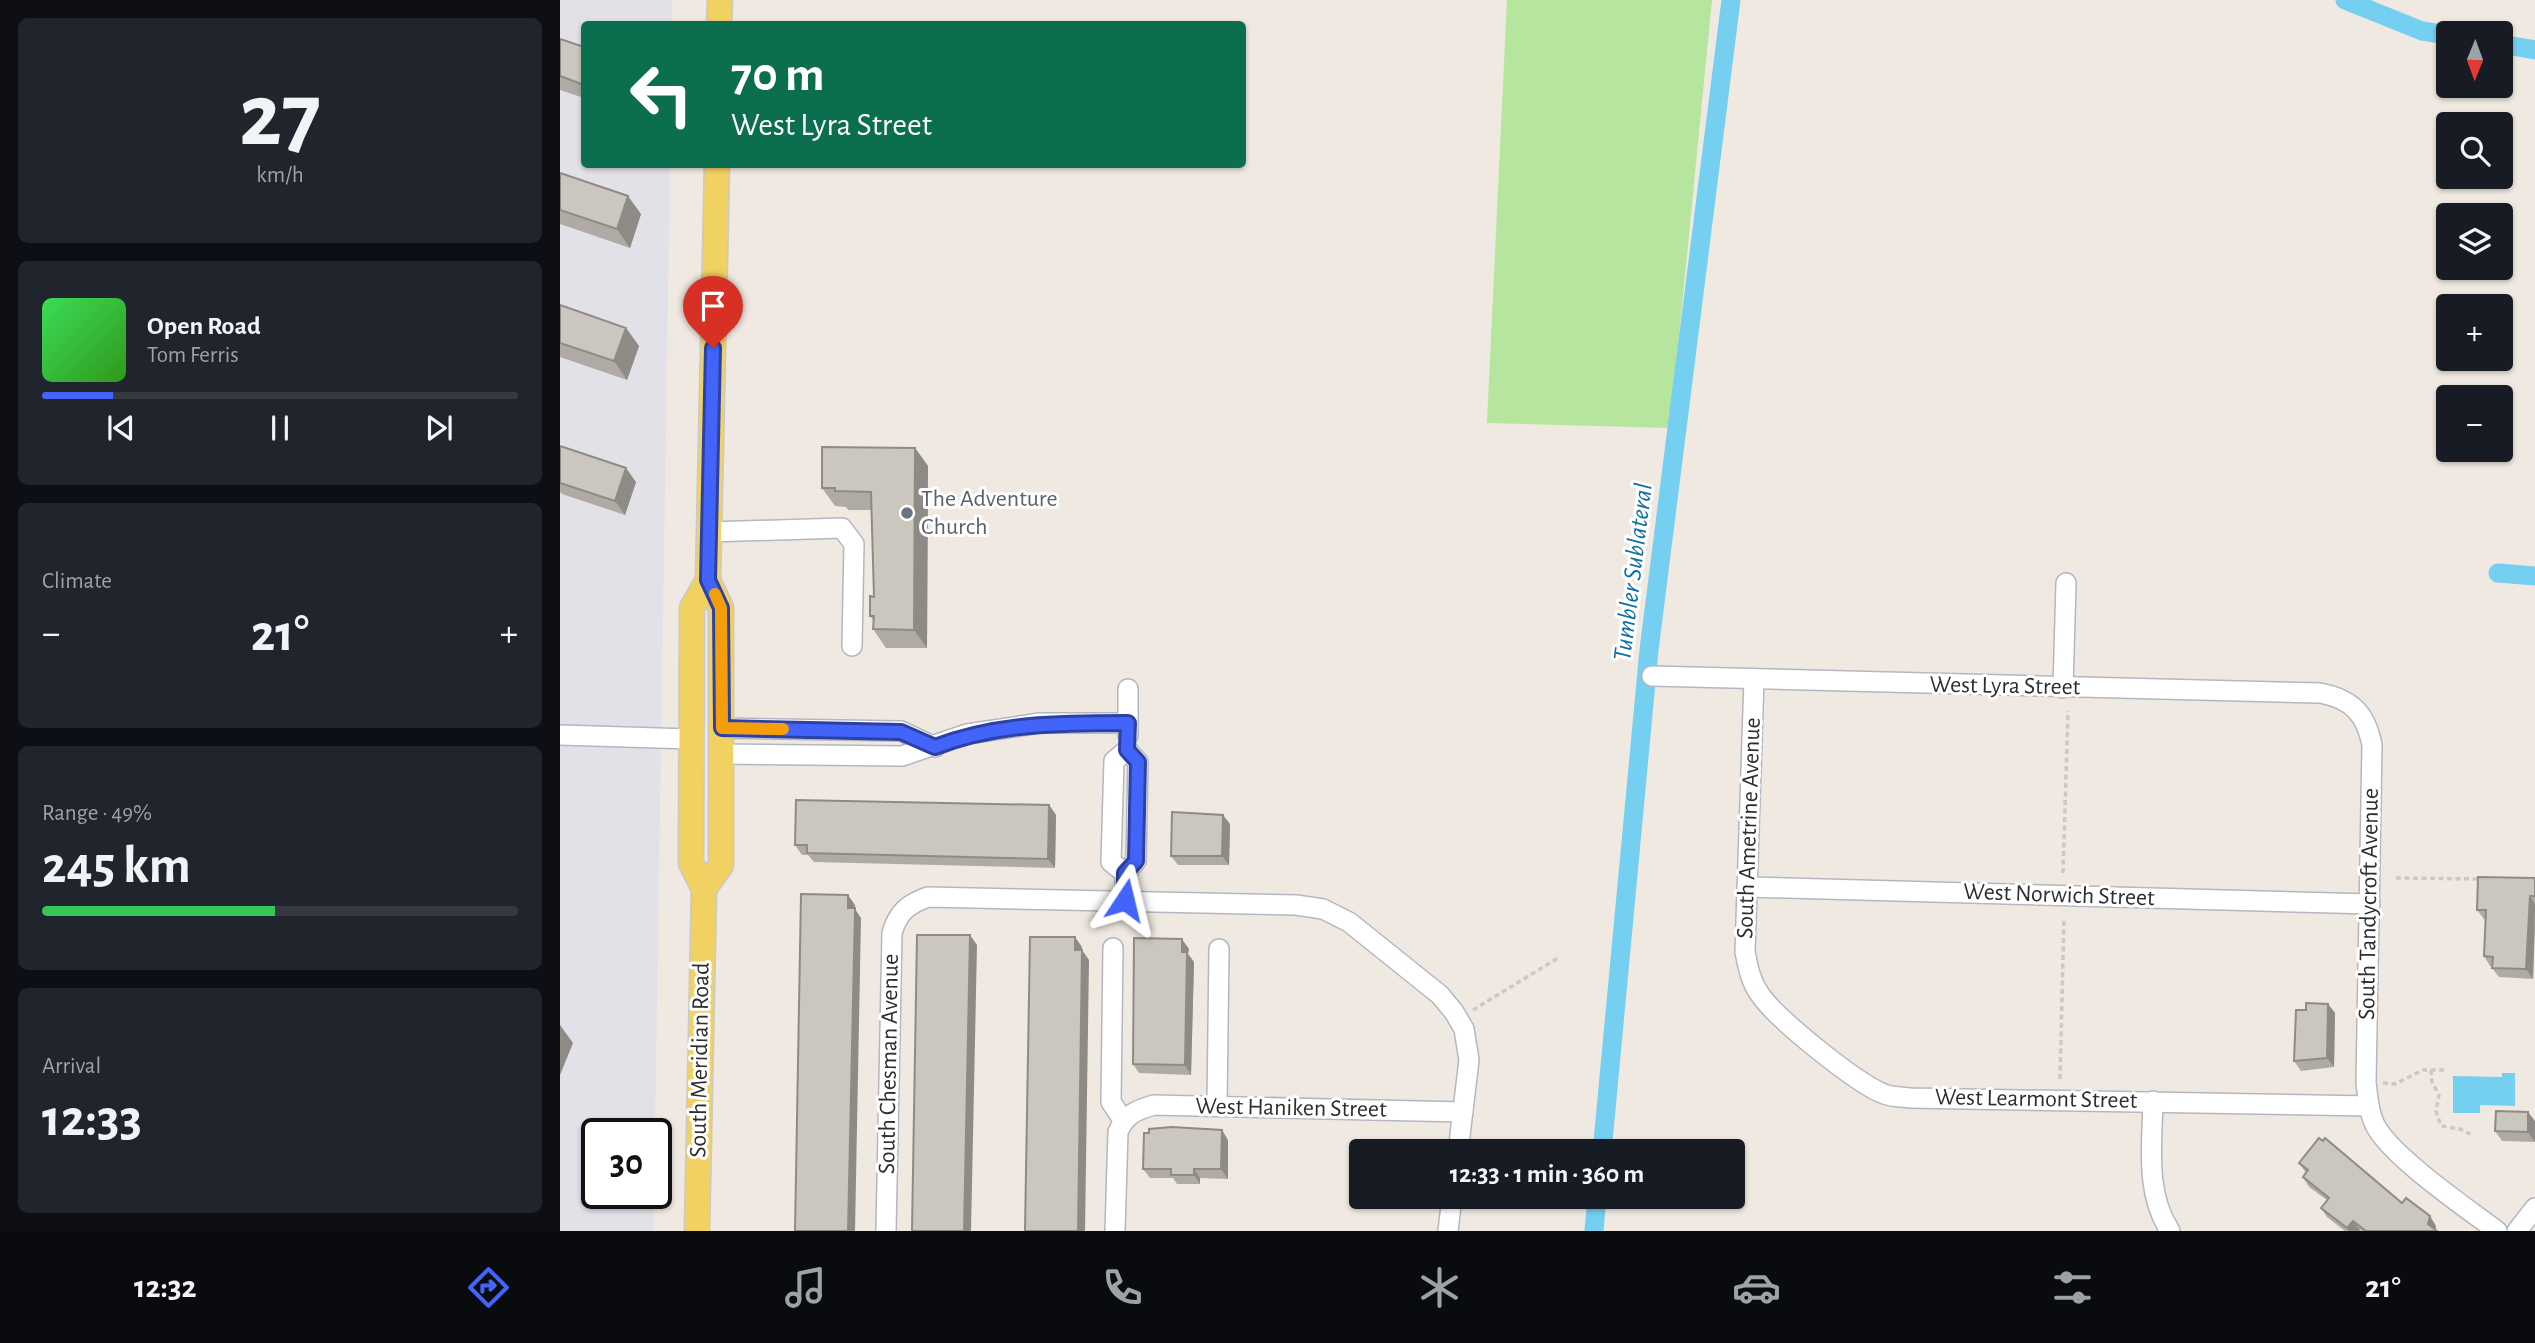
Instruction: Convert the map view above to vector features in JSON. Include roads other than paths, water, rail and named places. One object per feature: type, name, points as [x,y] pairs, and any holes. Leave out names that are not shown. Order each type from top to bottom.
[{"type":"main road","points":[[719,21],[720,0]]},
{"type":"main road","name":"South Meridian Road","points":[[707,885],[691,863],[692,608],[705,585],[710,532],[717,168]]},
{"type":"main road","points":[[705,585],[708,617],[707,729],[722,754]]},
{"type":"main road","name":"South Meridian Road","points":[[697,1231],[707,885],[720,865],[722,754],[721,608],[705,585]]},
{"type":"street","points":[[710,532],[842,528],[855,544],[852,646]]},
{"type":"street","points":[[2063,688],[2066,583]]},
{"type":"street","name":"West Lyra Street","points":[[1652,676],[2320,693],[2338,696],[2356,706]]},
{"type":"street","name":"South Ametrine Avenue","points":[[1750,976],[1745,952],[1754,679]]},
{"type":"street","points":[[1128,689],[1127,750],[1138,762],[1136,861],[1125,873],[1125,900],[1296,905],[1323,909],[1349,922],[1464,1011],[1468,1047],[1460,1139]]},
{"type":"street","name":"South Tandycroft Avenue","points":[[2356,706],[2368,725],[2372,745],[2366,1083],[2369,1106]]},
{"type":"street","points":[[722,754],[902,756],[967,734],[1040,723],[1128,723]]},
{"type":"street","points":[[722,728],[901,732],[935,747]]},
{"type":"street","points":[[560,735],[691,739]]},
{"type":"street","name":"West Norwich Street","points":[[1748,887],[2370,904]]},
{"type":"street","name":"South Chesman Avenue","points":[[886,1231],[892,933],[896,919],[909,903],[928,897],[1125,900]]},
{"type":"street","points":[[1113,948],[1111,1102],[1123,1120],[1118,1132],[1115,1231]]},
{"type":"street","points":[[1217,1107],[1219,949]]},
{"type":"street","name":"West Learmont Street","points":[[1750,976],[1759,993],[1773,1009],[1860,1082],[1886,1095],[2369,1106]]},
{"type":"street","points":[[2153,1101],[2152,1182],[2160,1215],[2170,1231]]},
{"type":"street","name":"West Haniken Street","points":[[1123,1120],[1137,1109],[1154,1105],[1463,1112]]},
{"type":"street","points":[[2369,1106],[2377,1129],[2396,1151],[2497,1231]]},
{"type":"street","points":[[1448,1231],[1451,1209]]},
{"type":"street","points":[[2517,1231],[2535,1209]]},
{"type":"water","points":[[2502,1073],[2515,1073],[2515,1106],[2480,1105],[2480,1113],[2453,1113],[2453,1076],[2502,1077]]},
{"type":"waterway","name":"Tumbler Sublateral","points":[[1603,1139],[1649,650],[1731,0]]},
{"type":"waterway","points":[[2345,0],[2422,31],[2436,33]]},
{"type":"waterway","points":[[2513,46],[2535,50]]},
{"type":"waterway","points":[[2498,573],[2535,576]]},
{"type":"waterway","name":"Tumbler Sublateral","points":[[1594,1231],[1596,1209]]},
{"type":"place","name":"The Adventure Church","points":[[907,513]]}]
